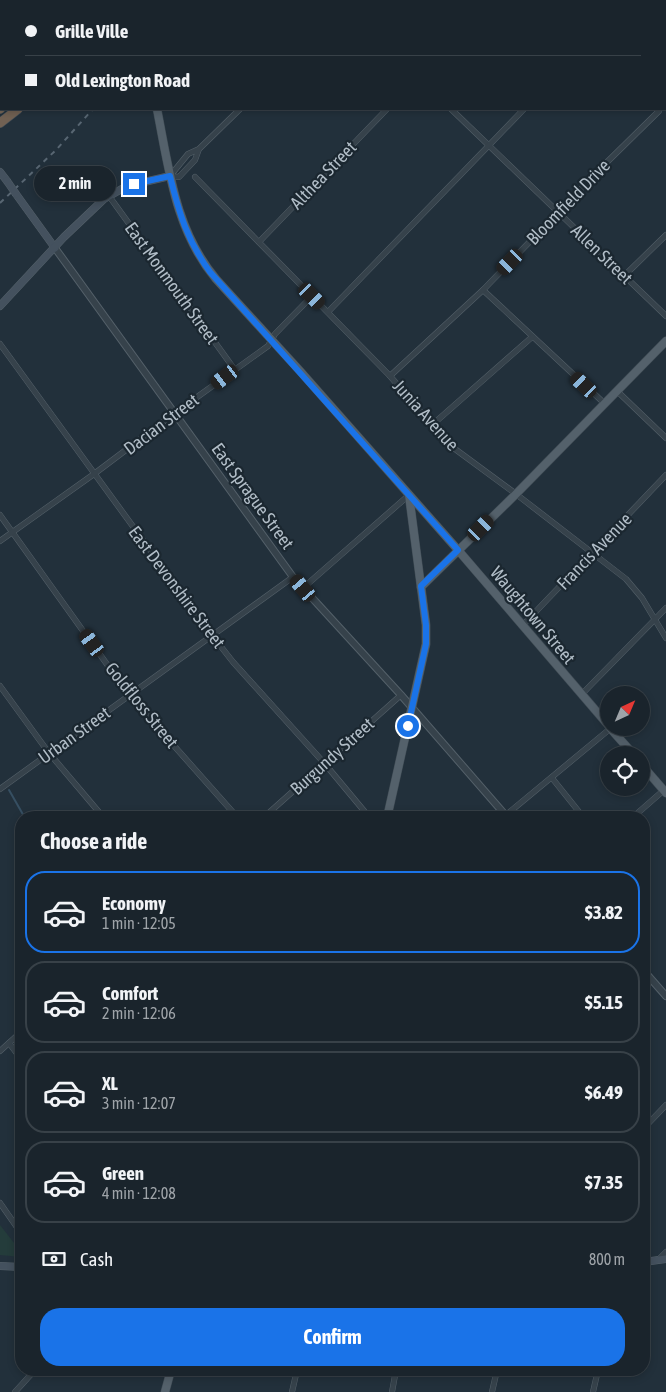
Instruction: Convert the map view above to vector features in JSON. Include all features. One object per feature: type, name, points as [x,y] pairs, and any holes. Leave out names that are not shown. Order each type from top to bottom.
[{"type":"highway","points":[[0,123],[17,110]]},
{"type":"main road","name":"Waughtown Street","points":[[157,110],[170,176],[183,223],[199,256],[216,279],[458,550],[600,715]]},
{"type":"main road","name":"East Sprague Street","points":[[0,172],[55,248]]},
{"type":"main road","points":[[0,306],[98,204],[120,189],[170,176]]},
{"type":"main road","points":[[421,586],[516,494],[666,341]]},
{"type":"main road","points":[[389,811],[426,644],[426,625],[409,495]]},
{"type":"main road","name":"Waughtown Street","points":[[618,736],[626,746]]},
{"type":"main road","points":[[650,774],[665,791]]},
{"type":"main road","points":[[650,1261],[666,1259]]},
{"type":"main road","points":[[0,1266],[15,1267]]},
{"type":"main road","points":[[165,1392],[169,1376]]},
{"type":"street","points":[[170,176],[188,154],[199,149],[239,110]]},
{"type":"street","name":"Althea Street","points":[[259,242],[386,110]]},
{"type":"street","name":"Allen Street","points":[[452,110],[666,316]]},
{"type":"street","points":[[328,312],[523,110]]},
{"type":"street","name":"Bloomfield Drive","points":[[390,376],[483,290],[659,111]]},
{"type":"street","points":[[170,176],[179,177],[195,160],[199,149]]},
{"type":"street","name":"Junia Avenue","points":[[195,177],[390,376],[432,425],[455,448],[626,579],[642,598],[666,638]]},
{"type":"street","name":"East Monmouth Street","points":[[109,196],[235,370]]},
{"type":"street","points":[[624,276],[666,234]]},
{"type":"street","name":"East Sprague Street","points":[[55,248],[293,576],[503,811]]},
{"type":"street","points":[[483,290],[604,403]]},
{"type":"street","name":"Dacian Street","points":[[0,542],[268,346],[275,334],[312,296]]},
{"type":"street","points":[[432,425],[532,337]]},
{"type":"street","name":"East Devonshire Street","points":[[0,344],[233,662],[325,764],[364,811]]},
{"type":"street","points":[[617,391],[666,438]]},
{"type":"street","name":"Francis Avenue","points":[[522,626],[666,475]]},
{"type":"street","points":[[303,588],[409,495]]},
{"type":"street","name":"Goldfloss Street","points":[[0,515],[130,695],[232,811]]},
{"type":"street","name":"Urban Street","points":[[0,789],[293,576]]},
{"type":"street","points":[[582,694],[666,608]]},
{"type":"street","points":[[0,686],[49,753],[98,811]]},
{"type":"street","name":"Burgundy Street","points":[[272,811],[401,695]]},
{"type":"street","points":[[513,811],[600,736]]},
{"type":"street","points":[[552,778],[578,811]]},
{"type":"street","points":[[641,811],[665,791]]},
{"type":"street","points":[[650,979],[666,996]]},
{"type":"street","points":[[0,1051],[15,1038]]},
{"type":"street","points":[[9,1043],[15,1051]]},
{"type":"street","points":[[650,1122],[666,1105]]},
{"type":"street","points":[[0,1203],[15,1224]]},
{"type":"street","points":[[658,1260],[666,1252]]},
{"type":"street","points":[[15,1392],[30,1376]]},
{"type":"street","points":[[292,1392],[296,1376]]},
{"type":"street","points":[[392,1392],[395,1376]]},
{"type":"street","points":[[492,1392],[496,1376]]},
{"type":"street","points":[[593,1392],[597,1376]]},
{"type":"green space","points":[[0,1225],[15,1244],[15,1256],[0,1255]]},
{"type":"waterway","points":[[9,790],[21,811]]},
{"type":"railway","points":[[0,203],[56,150],[92,110]]},
{"type":"route","points":[[134,184],[170,176],[188,235],[210,272],[458,550],[421,586],[426,625],[426,644],[408,726]]}]
